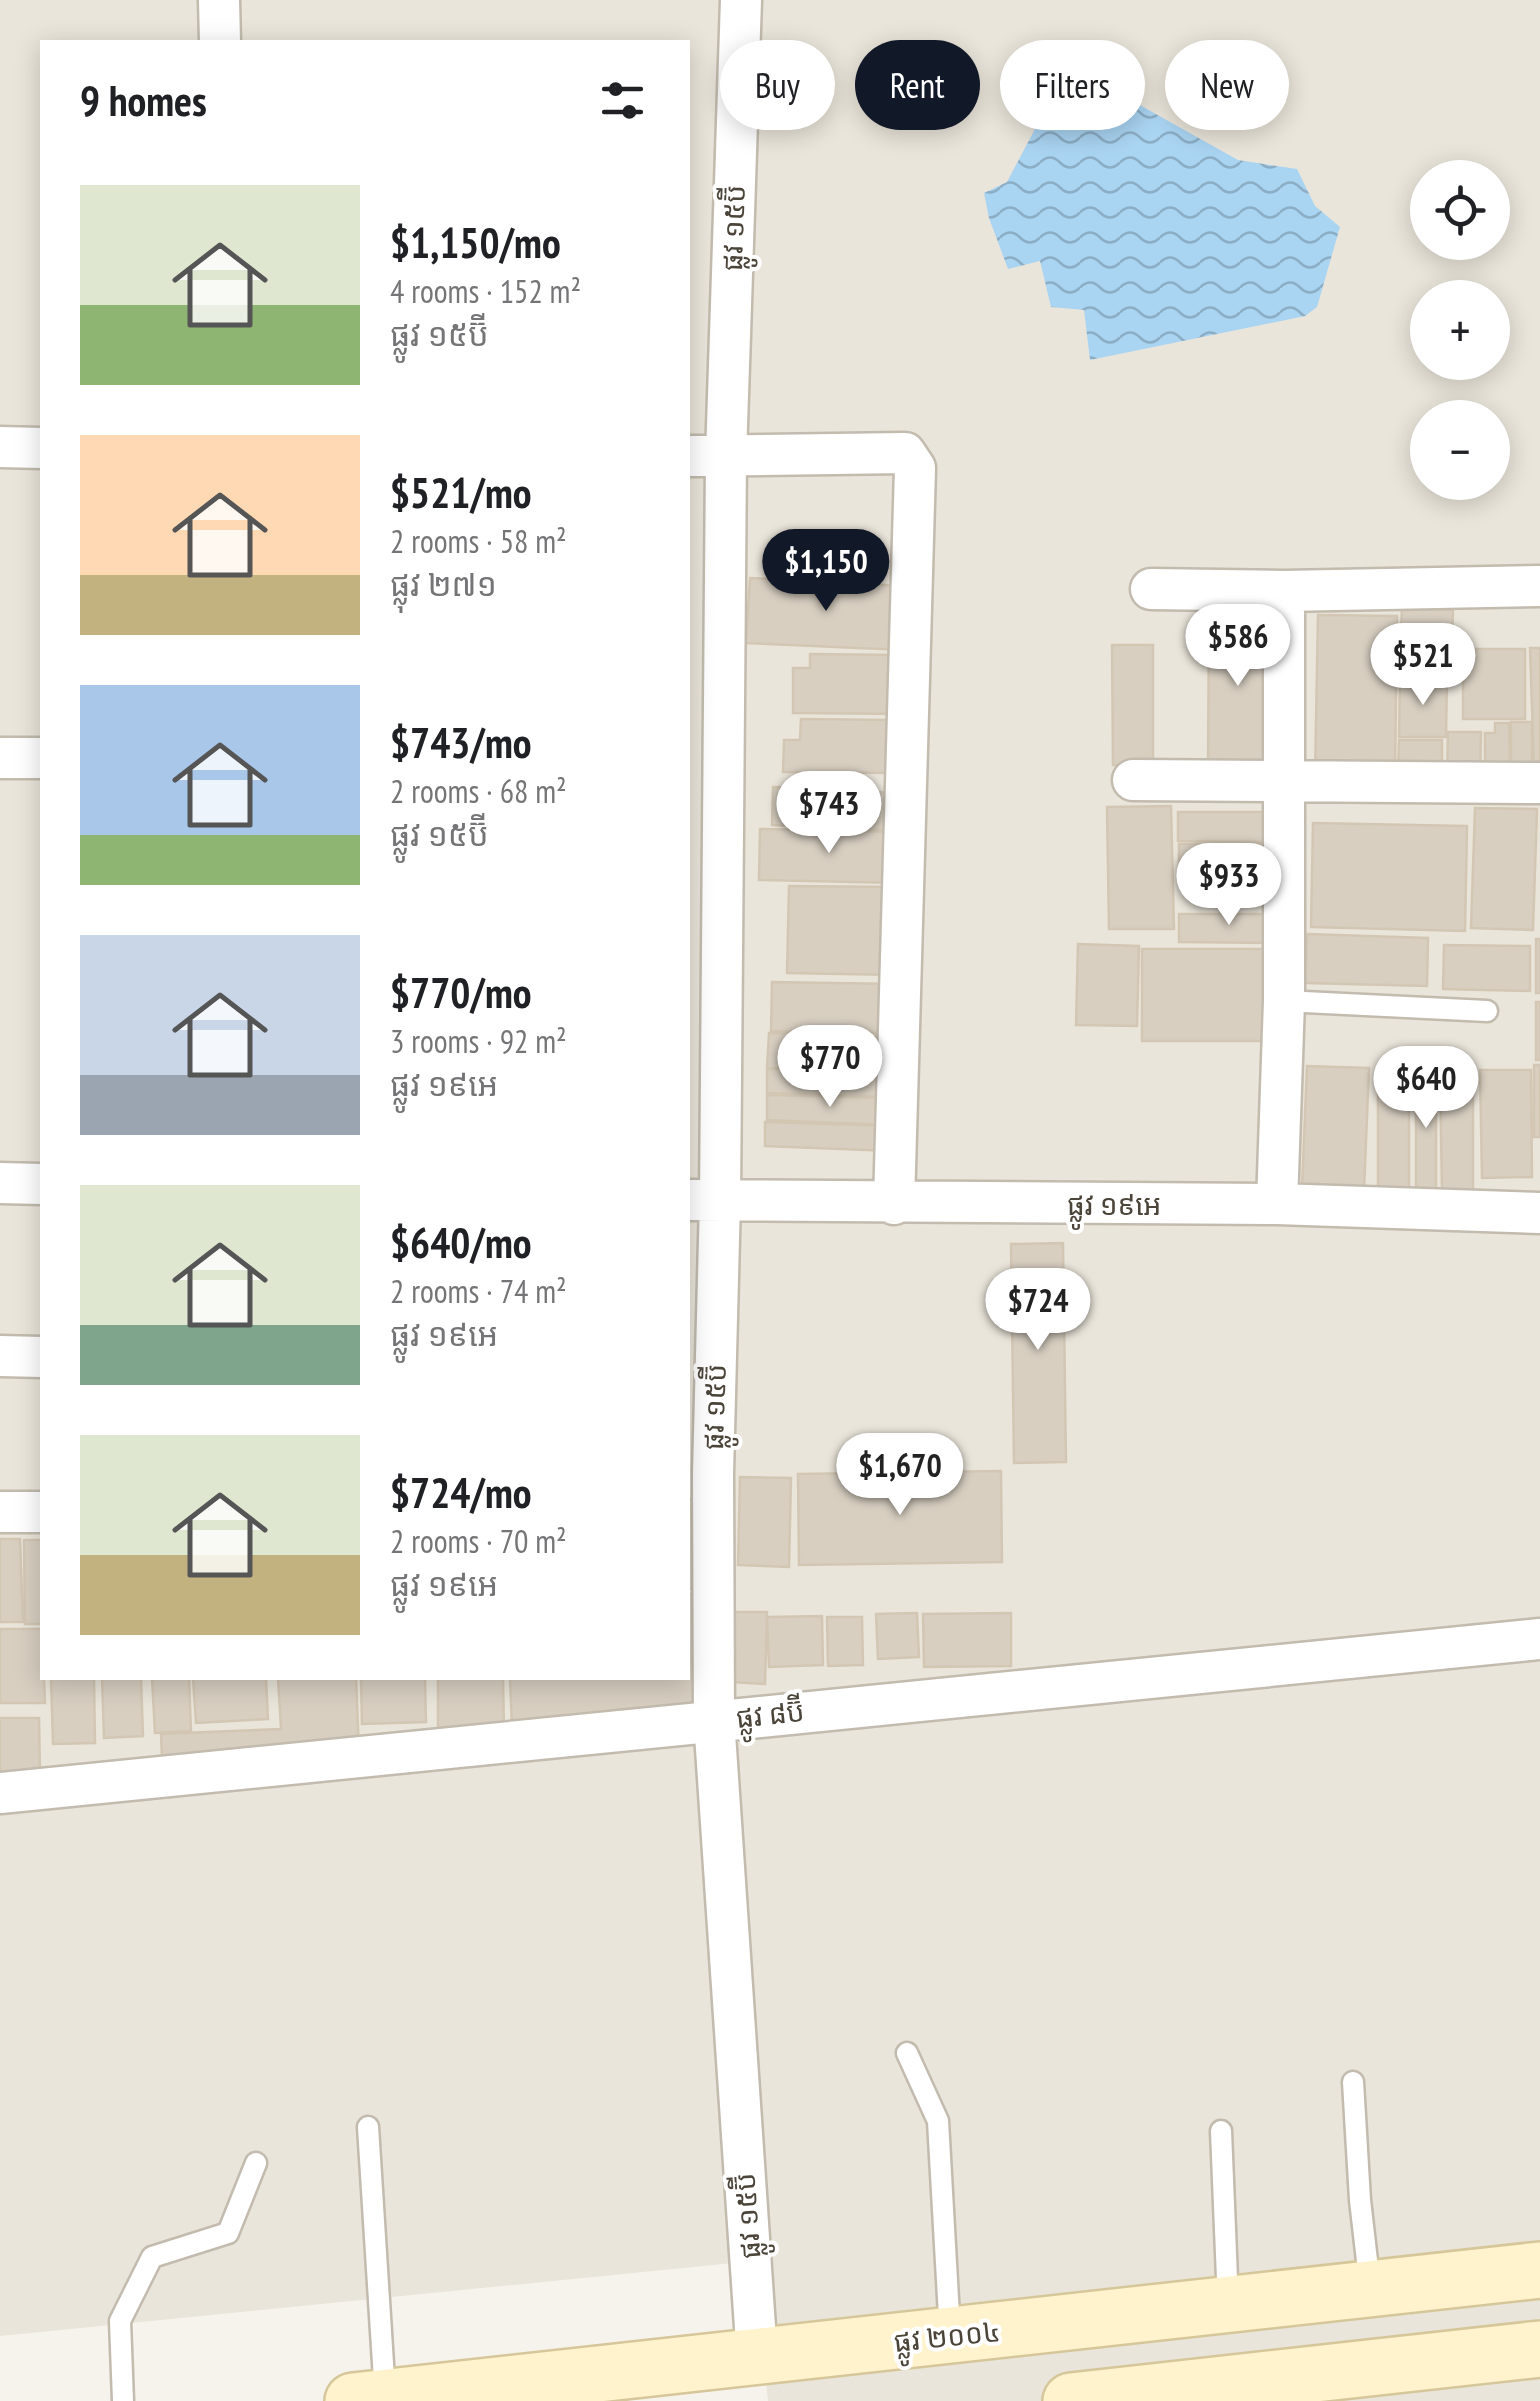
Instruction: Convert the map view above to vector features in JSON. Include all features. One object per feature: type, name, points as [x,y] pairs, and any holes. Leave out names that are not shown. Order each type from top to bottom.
[{"type":"main road","name":"ផ្លូវ ២០០៤","points":[[369,2399],[1540,2270]]},
{"type":"main road","points":[[1070,2401],[1294,2389],[1540,2349]]},
{"type":"street","points":[[219,0],[220,40]]},
{"type":"street","name":"ផ្លូវ ១៥ប៊ី","points":[[740,0],[707,456],[700,1473],[757,2357]]},
{"type":"street","points":[[0,447],[40,448]]},
{"type":"street","points":[[707,456],[904,453],[915,468],[894,1204]]},
{"type":"street","points":[[1151,589],[1284,591],[1540,586]]},
{"type":"street","points":[[1277,1204],[1284,1001],[1284,591]]},
{"type":"street","points":[[0,758],[40,758]]},
{"type":"street","points":[[1133,780],[1540,783]]},
{"type":"street","points":[[0,1183],[40,1184]]},
{"type":"street","name":"ផ្លូវ ១៩អេ","points":[[704,1200],[1277,1204],[1540,1213]]},
{"type":"street","points":[[0,1356],[40,1357]]},
{"type":"street","points":[[0,1512],[40,1512]]},
{"type":"street","name":"ផ្លូវ ៨ប៊ី","points":[[0,1793],[1540,1639]]},
{"type":"lane","points":[[1284,1001],[1487,1011]]},
{"type":"lane","points":[[907,2053],[938,2121],[950,2335]]},
{"type":"lane","points":[[1353,2082],[1370,2289]]},
{"type":"lane","points":[[368,2127],[369,2399]]},
{"type":"lane","points":[[1221,2132],[1228,2305]]},
{"type":"lane","points":[[123,2401],[120,2321],[152,2257],[228,2233],[256,2164]]},
{"type":"shaded area","points":[[0,0],[1540,0],[1540,2401],[768,2401],[753,2261],[0,2336]]},
{"type":"water","points":[[1145,108],[1165,119],[1165,130],[1184,130],[1238,160],[1297,169],[1315,206],[1340,227],[1317,307],[1305,316],[1090,360],[1084,310],[1051,307],[1040,261],[1008,269],[984,193],[1007,182],[1034,130],[1145,130]]},
{"type":"building","points":[[750,578],[905,586],[902,650],[746,643]]},
{"type":"building","points":[[1209,608],[1269,608],[1268,770],[1208,770]]},
{"type":"building","points":[[1402,608],[1453,610],[1451,678],[1399,676]]},
{"type":"building","points":[[1318,615],[1397,616],[1395,777],[1315,776]]},
{"type":"building","points":[[1112,645],[1153,645],[1153,765],[1113,765]]},
{"type":"building","points":[[1530,648],[1540,648],[1540,767],[1534,767]]},
{"type":"building","points":[[1463,649],[1525,649],[1525,719],[1463,719]]},
{"type":"building","points":[[810,654],[902,655],[902,714],[793,713],[793,668],[810,668]]},
{"type":"building","points":[[1400,679],[1447,680],[1446,737],[1399,737]]},
{"type":"building","points":[[801,719],[894,720],[893,773],[783,772],[784,740],[800,740]]},
{"type":"building","points":[[1511,722],[1532,722],[1532,780],[1511,779]]},
{"type":"building","points":[[1495,723],[1509,723],[1510,779],[1485,779],[1485,733],[1495,733]]},
{"type":"building","points":[[1448,732],[1481,732],[1480,778],[1447,778]]},
{"type":"building","points":[[1399,740],[1442,740],[1442,776],[1398,775]]},
{"type":"building","points":[[773,787],[901,793],[899,831],[772,825]]},
{"type":"building","points":[[1171,806],[1174,929],[1109,929],[1107,807]]},
{"type":"building","points":[[1475,808],[1537,809],[1533,930],[1471,928]]},
{"type":"building","points":[[1178,812],[1279,812],[1279,842],[1178,841]]},
{"type":"building","points":[[1313,823],[1467,826],[1465,931],[1311,927]]},
{"type":"building","points":[[760,829],[899,832],[897,883],[759,880]]},
{"type":"building","points":[[1276,843],[1276,873],[1179,874],[1179,844]]},
{"type":"building","points":[[789,886],[896,887],[895,975],[787,973]]},
{"type":"building","points":[[1179,914],[1278,914],[1278,943],[1179,942]]},
{"type":"building","points":[[1307,934],[1428,938],[1427,986],[1305,983]]},
{"type":"building","points":[[1536,939],[1540,939],[1540,993],[1536,993]]},
{"type":"building","points":[[1078,944],[1139,946],[1137,1026],[1076,1025]]},
{"type":"building","points":[[1444,945],[1530,946],[1530,991],[1443,989]]},
{"type":"building","points":[[1142,949],[1269,949],[1269,1041],[1142,1041]]},
{"type":"building","points":[[772,982],[894,984],[893,1033],[771,1031]]},
{"type":"building","points":[[1536,1002],[1540,1002],[1540,1060],[1536,1060]]},
{"type":"building","points":[[769,1033],[893,1036],[892,1071],[767,1068]]},
{"type":"building","points":[[1534,1065],[1540,1065],[1540,1137],[1534,1137]]},
{"type":"building","points":[[1307,1066],[1369,1068],[1364,1191],[1302,1188]]},
{"type":"building","points":[[767,1069],[890,1073],[890,1097],[767,1093]]},
{"type":"building","points":[[1440,1070],[1473,1070],[1473,1192],[1442,1193]]},
{"type":"building","points":[[1480,1070],[1531,1070],[1532,1177],[1482,1178]]},
{"type":"building","points":[[1416,1071],[1436,1071],[1436,1191],[1416,1191]]},
{"type":"building","points":[[1378,1073],[1409,1073],[1409,1189],[1378,1190]]},
{"type":"building","points":[[767,1095],[891,1098],[890,1125],[767,1120]]},
{"type":"building","points":[[765,1122],[890,1126],[890,1151],[765,1146]]},
{"type":"building","points":[[1063,1243],[1066,1462],[1014,1463],[1011,1244]]},
{"type":"building","points":[[1001,1471],[1002,1562],[799,1565],[798,1474]]},
{"type":"building","points":[[740,1477],[791,1478],[789,1567],[738,1565]]},
{"type":"building","points":[[690,1499],[695,1499],[696,1589],[690,1589]]},
{"type":"building","points":[[0,1539],[20,1539],[23,1622],[0,1622]]},
{"type":"building","points":[[24,1540],[40,1540],[40,1624],[25,1624]]},
{"type":"building","points":[[690,1594],[694,1594],[698,1720],[512,1727],[510,1680],[690,1680]]},
{"type":"building","points":[[735,1612],[767,1612],[765,1684],[733,1682]]},
{"type":"building","points":[[917,1613],[919,1657],[878,1659],[876,1614]]},
{"type":"building","points":[[1011,1613],[1011,1666],[924,1667],[923,1614]]},
{"type":"building","points":[[822,1616],[823,1665],[769,1667],[767,1617]]},
{"type":"building","points":[[827,1617],[862,1617],[863,1665],[828,1666]]},
{"type":"building","points":[[0,1629],[40,1629],[40,1680],[44,1680],[45,1703],[0,1703]]},
{"type":"building","points":[[51,1680],[94,1680],[95,1743],[53,1744]]},
{"type":"building","points":[[102,1680],[141,1680],[143,1736],[104,1738]]},
{"type":"building","points":[[152,1680],[189,1680],[191,1731],[155,1733]]},
{"type":"building","points":[[193,1680],[266,1680],[268,1719],[196,1723]]},
{"type":"building","points":[[278,1680],[356,1680],[359,1752],[162,1761],[161,1734],[281,1729]]},
{"type":"building","points":[[361,1680],[425,1680],[426,1722],[362,1724]]},
{"type":"building","points":[[438,1680],[503,1680],[504,1731],[438,1732]]},
{"type":"building","points":[[0,1718],[39,1718],[40,1773],[0,1774]]}]
